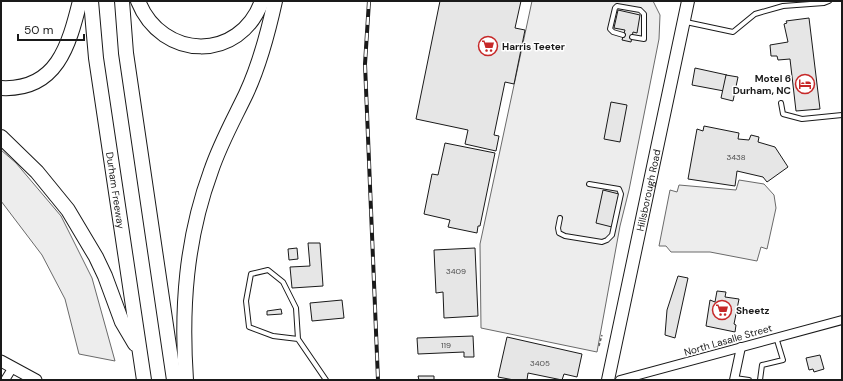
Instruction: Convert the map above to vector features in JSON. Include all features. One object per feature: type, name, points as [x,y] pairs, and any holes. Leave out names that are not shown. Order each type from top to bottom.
[{"type":"highway","points":[[1,88],[13,88],[27,85],[43,77],[53,69],[68,45],[80,1]]},
{"type":"highway","name":"Durham Freeway","points":[[91,1],[96,58],[144,380]]},
{"type":"highway","points":[[122,1],[126,53],[174,380]]},
{"type":"highway","points":[[138,1],[145,14],[164,35],[188,45],[204,47],[223,43],[240,33],[257,14],[262,1]]},
{"type":"highway","points":[[186,380],[184,306],[188,260],[193,230],[211,170],[257,69],[275,1]]},
{"type":"highway","points":[[1,137],[37,172],[72,216],[96,257],[105,276],[122,322],[140,352]]},
{"type":"main road","name":"Hillsborough Road","points":[[608,380],[688,1]]},
{"type":"street","name":"North Lasalle Street","points":[[620,380],[842,320]]},
{"type":"street","points":[[735,379],[741,347]]},
{"type":"street","points":[[1,361],[36,380]]},
{"type":"street","points":[[5,380],[13,367]]},
{"type":"lane","points":[[683,22],[734,32],[755,14],[783,6],[824,3],[829,1]]},
{"type":"lane","points":[[624,35],[613,32],[610,29],[615,8],[617,6],[640,10],[644,14],[644,39],[632,37]]},
{"type":"lane","points":[[781,103],[783,114],[802,119],[842,115]]},
{"type":"lane","points":[[560,218],[558,228],[559,233],[565,236],[602,242],[607,240],[612,235],[621,194],[619,189],[589,184]]},
{"type":"lane","points":[[298,339],[273,336],[249,326],[246,302],[250,274],[268,270],[283,282],[296,308],[298,339],[326,380]]},
{"type":"lane","points":[[760,380],[762,365],[783,360],[776,337]]},
{"type":"lane","points":[[735,379],[749,380]]},
{"type":"path","points":[[599,346],[602,335]]},
{"type":"shaded area","points":[[532,1],[653,1],[660,15],[659,39],[629,190],[620,226],[597,352],[481,328],[480,244]]},
{"type":"shaded area","points":[[1,150],[16,163],[61,216],[92,278],[115,361],[79,354],[65,299],[42,255],[1,201]]},
{"type":"shaded area","points":[[739,180],[764,184],[774,195],[776,208],[767,249],[761,247],[757,261],[710,252],[671,252],[666,246],[659,246],[670,190],[677,192],[679,185],[736,190]]},
{"type":"building","points":[[440,1],[521,1],[515,28],[525,30],[514,84],[505,82],[494,135],[499,136],[496,151],[465,144],[468,130],[416,119]]},
{"type":"building","points":[[618,10],[640,15],[637,33],[633,32],[631,42],[622,40],[625,30],[614,28]]},
{"type":"building","name":"Motel 6 Durham, NC","points":[[809,18],[820,109],[796,111],[790,59],[778,60],[777,56],[771,56],[770,45],[788,42],[784,24],[787,23],[786,21]]},
{"type":"building","points":[[695,68],[727,75],[724,91],[692,85]]},
{"type":"building","points":[[726,75],[738,77],[733,101],[721,98]]},
{"type":"building","points":[[611,102],[627,105],[620,142],[604,139]]},
{"type":"building","points":[[704,126],[739,133],[738,139],[749,140],[751,135],[759,137],[758,142],[775,147],[788,167],[767,182],[763,177],[737,171],[735,186],[688,179],[697,129],[703,131]]},
{"type":"building","points":[[445,143],[495,153],[480,226],[478,226],[477,233],[448,227],[450,220],[424,214],[432,174],[438,175]]},
{"type":"building","points":[[603,190],[619,194],[612,227],[596,223]]},
{"type":"building","points":[[308,243],[320,243],[323,286],[292,288],[290,267],[310,266]]},
{"type":"building","points":[[297,248],[298,259],[289,260],[288,249]]},
{"type":"building","points":[[475,248],[478,316],[444,318],[443,292],[436,293],[434,250]]},
{"type":"building","points":[[678,276],[688,278],[675,338],[665,335],[667,310]]},
{"type":"building","name":"Sheetz","points":[[717,291],[726,292],[725,297],[739,299],[734,324],[736,325],[735,332],[706,326],[710,300],[715,302]]},
{"type":"building","points":[[342,300],[344,318],[312,321],[310,303]]},
{"type":"building","points":[[281,309],[282,314],[267,315],[267,311]]},
{"type":"building","points":[[473,336],[474,357],[464,357],[464,352],[418,354],[417,338]]},
{"type":"building","points":[[507,337],[582,354],[577,377],[564,374],[562,380],[528,373],[527,380],[514,380],[498,377]]},
{"type":"building","points":[[820,355],[824,369],[814,372],[813,369],[809,370],[806,358]]},
{"type":"building","points":[[418,376],[434,376],[434,380],[419,380]]},
{"type":"railway","points":[[369,1],[365,64],[378,380]]},
{"type":"place","name":"Harris Teeter","points":[[488,46]]},
{"type":"place","name":"Motel 6 Durham, NC","points":[[805,84]]},
{"type":"place","name":"Sheetz","points":[[722,310]]}]
